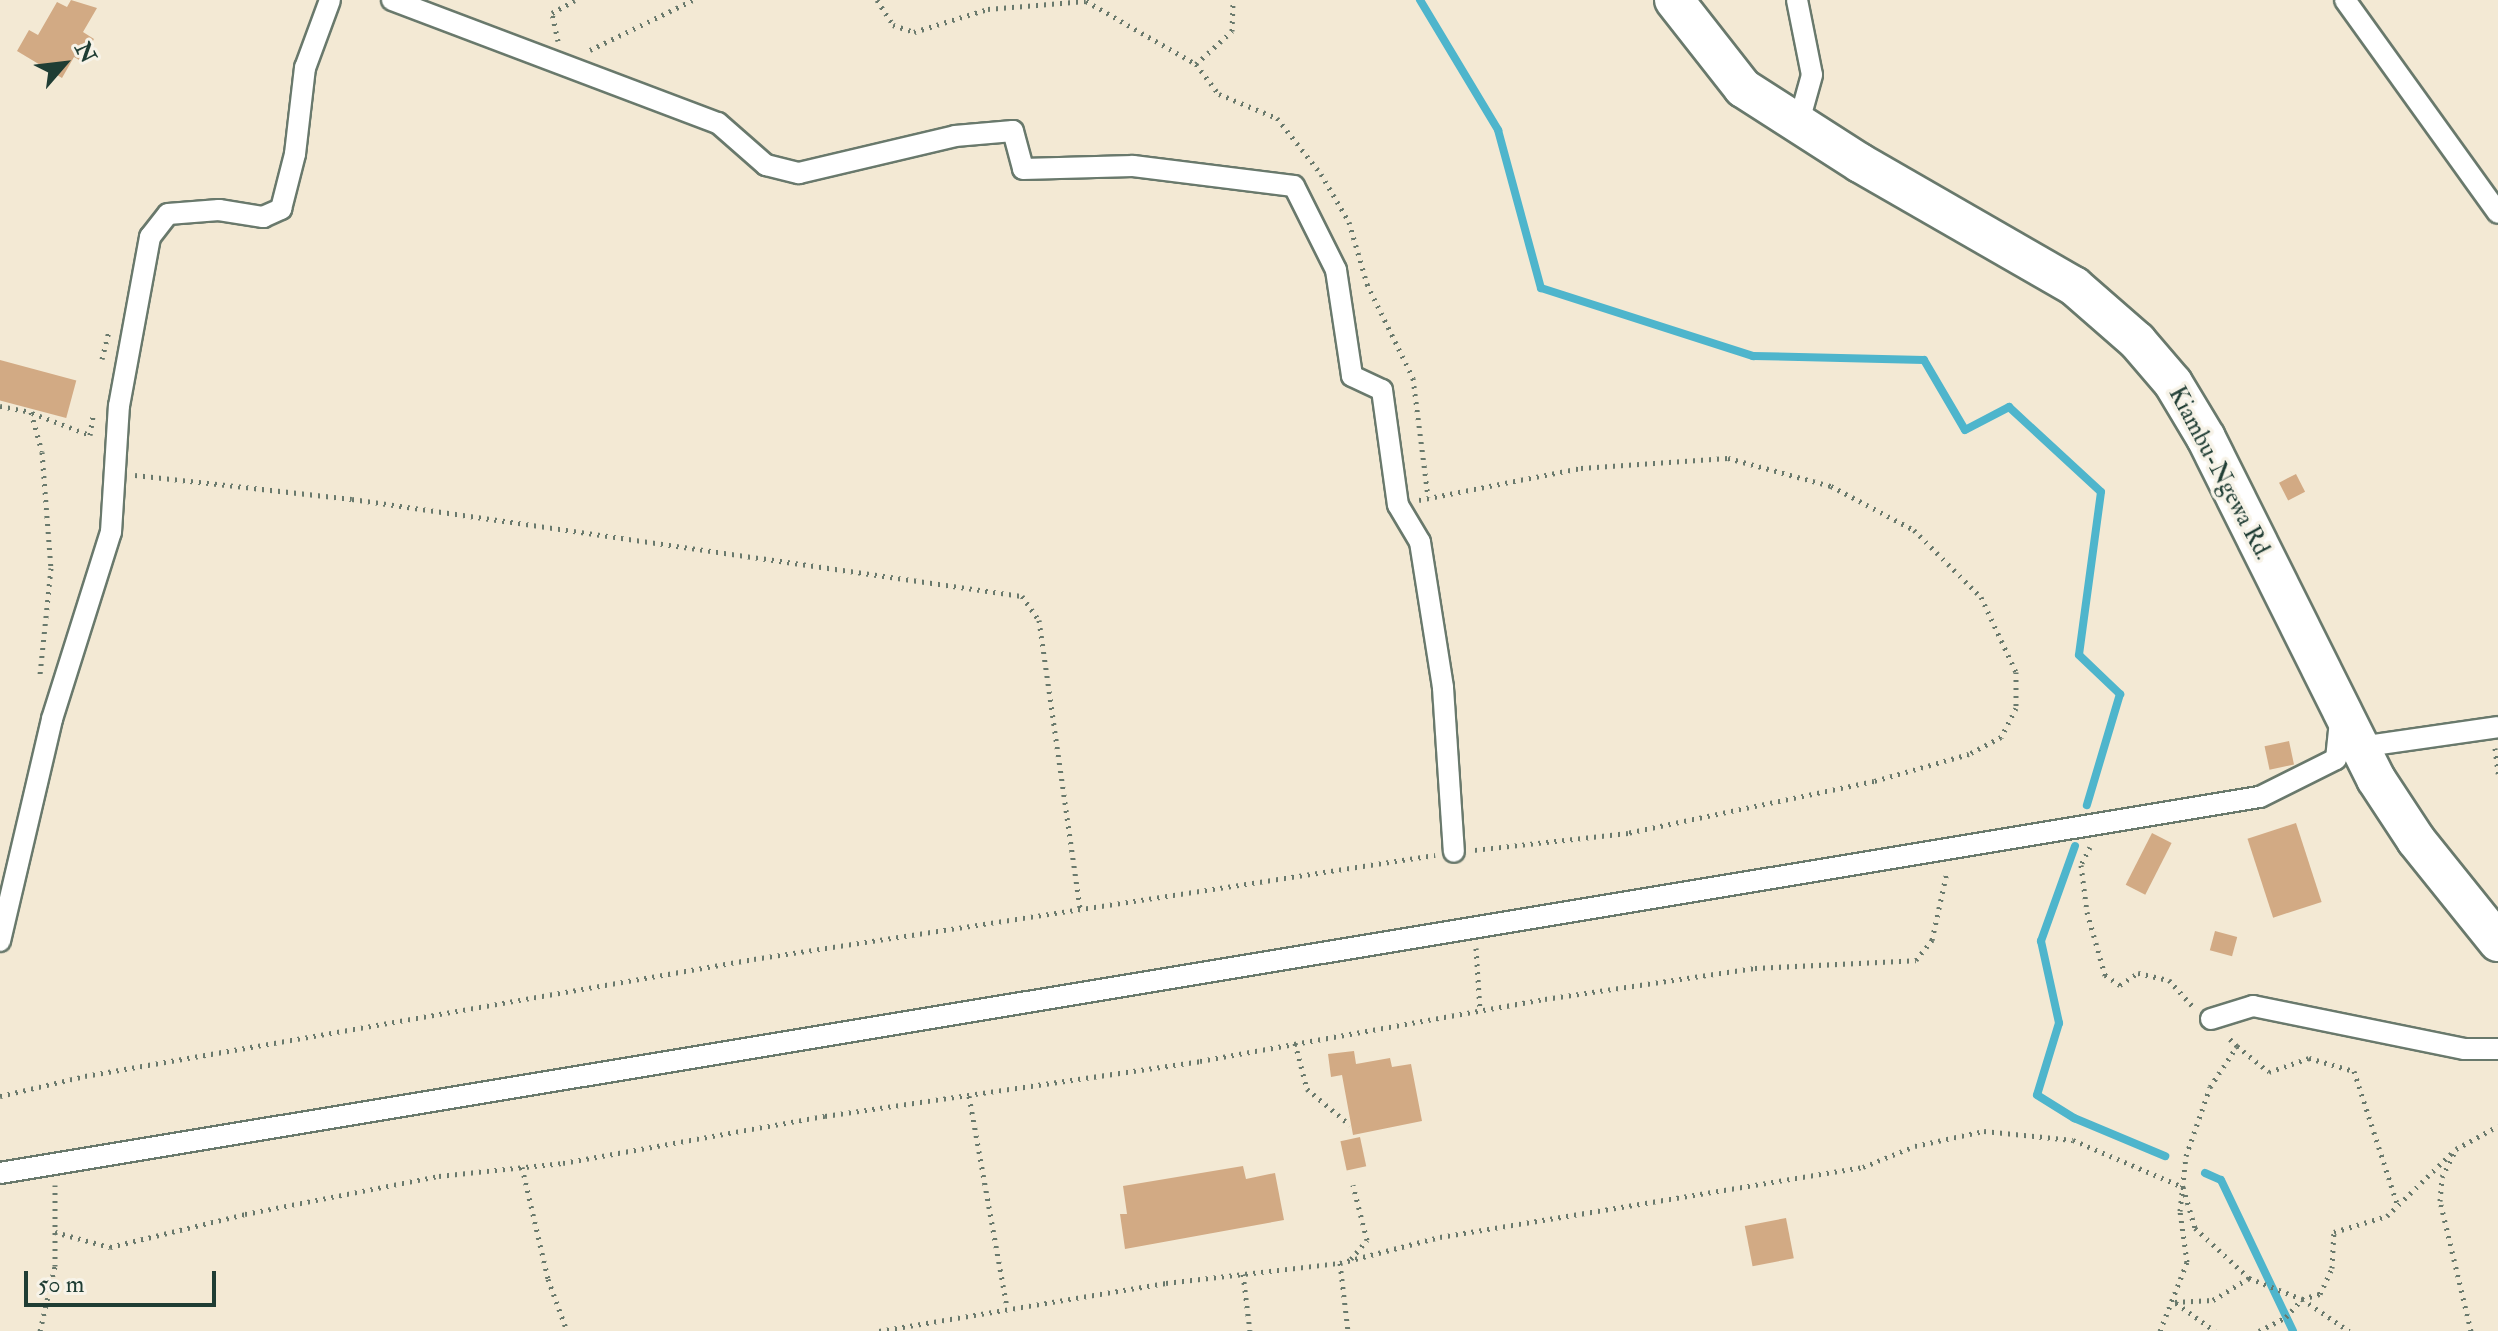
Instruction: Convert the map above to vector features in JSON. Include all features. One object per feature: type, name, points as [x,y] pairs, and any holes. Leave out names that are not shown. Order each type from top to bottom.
[{"type":"highway","name":"Kiambu-Ngewa Rd.","points":[[1674,0],[1723,68],[1798,125],[2074,286],[2137,341],[2173,383],[2206,438],[2360,747],[2416,840],[2498,942]]},
{"type":"street","points":[[0,941],[52,719],[111,532],[118,473],[119,406],[150,237],[168,214],[219,210],[263,217],[281,209],[295,154],[305,68],[330,0]]},
{"type":"street","points":[[392,0],[718,123],[766,165],[799,173],[955,136],[1013,131],[1023,169],[1133,166],[1294,186],[1336,270],[1352,376],[1382,390],[1398,505],[1420,542],[1443,688],[1454,852]]},
{"type":"street","points":[[1797,0],[1812,75],[1798,125]]},
{"type":"street","points":[[2345,0],[2498,213]]},
{"type":"street","points":[[0,1173],[2260,797],[2336,759],[2341,736],[2337,702]]},
{"type":"street","points":[[2360,747],[2498,727]]},
{"type":"street","points":[[2211,1019],[2253,1006],[2464,1049],[2498,1049]]},
{"type":"path","points":[[575,0],[552,13],[562,63],[693,0]]},
{"type":"path","points":[[1196,64],[1232,31],[1233,0]]},
{"type":"path","points":[[0,406],[31,412],[90,435],[94,449]]},
{"type":"path","points":[[31,412],[42,452],[51,568],[40,690]]},
{"type":"path","points":[[0,1096],[85,1076],[739,962],[1454,852],[1628,833],[1874,781],[1969,754],[2001,737],[2016,708],[2016,672],[1981,597],[1914,530],[1831,486],[1728,458],[1581,468],[1467,487],[1398,505]]},
{"type":"path","points":[[118,473],[352,499],[1022,596],[1039,620],[1080,909]]},
{"type":"path","points":[[2101,823],[2081,865],[2087,912],[2105,975],[2120,985],[2138,973],[2169,980],[2182,999],[2211,1019],[2269,1072],[2309,1058],[2354,1071],[2398,1204]]},
{"type":"path","points":[[55,1232],[110,1247],[424,1179],[522,1167],[969,1096],[1480,1010],[1755,968],[1916,960],[1932,940],[1953,847]]},
{"type":"path","points":[[1468,928],[1479,957],[1480,1010]]},
{"type":"path","points":[[1295,1043],[1307,1089],[1350,1125]]},
{"type":"path","points":[[2160,1331],[2175,1302],[2187,1262],[2183,1187],[2186,1156],[2210,1087],[2237,1046]]},
{"type":"path","points":[[969,1096],[1007,1308]]},
{"type":"path","points":[[2259,1331],[2286,1317],[2302,1299],[2320,1294],[2332,1268],[2334,1232],[2387,1216],[2456,1149],[2498,1126]]},
{"type":"path","points":[[879,1331],[1007,1308],[1340,1263],[1440,1237],[1863,1167],[1915,1146],[1984,1131],[2073,1140],[2183,1187]]},
{"type":"path","points":[[2456,1149],[2442,1177],[2440,1201],[2471,1331]]},
{"type":"path","points":[[40,1331],[55,1266],[55,1164]]},
{"type":"path","points":[[522,1167],[548,1279],[567,1331]]},
{"type":"path","points":[[1350,1260],[1367,1240],[1353,1185]]},
{"type":"path","points":[[2183,1187],[2195,1228],[2249,1278],[2302,1299],[2349,1331]]},
{"type":"path","points":[[1340,1263],[1348,1331]]},
{"type":"path","points":[[1243,1274],[1250,1331]]},
{"type":"path","points":[[2175,1302],[2213,1300],[2249,1278]]},
{"type":"path","points":[[2175,1302],[2215,1331]]},
{"type":"building","points":[[71,0],[97,8],[83,32],[94,39],[81,61],[74,57],[62,78],[17,51],[29,30],[38,35],[57,2],[67,7]]},
{"type":"building","points":[[0,360],[76,380],[66,418],[0,400]]},
{"type":"building","points":[[2296,474],[2305,492],[2288,500],[2279,483]]},
{"type":"building","points":[[2289,741],[2294,764],[2270,770],[2265,746]]},
{"type":"building","points":[[2296,823],[2322,902],[2273,918],[2247,839]]},
{"type":"building","points":[[2152,833],[2172,843],[2145,895],[2126,885]]},
{"type":"building","points":[[2215,931],[2237,937],[2232,956],[2210,950]]},
{"type":"building","points":[[1354,1051],[1356,1064],[1390,1058],[1392,1067],[1411,1064],[1422,1121],[1353,1135],[1342,1075],[1331,1077],[1328,1054]]},
{"type":"building","points":[[1360,1137],[1366,1166],[1347,1171],[1340,1141]]},
{"type":"building","points":[[1243,1166],[1246,1179],[1275,1173],[1284,1220],[1125,1249],[1120,1214],[1127,1214],[1123,1186]]},
{"type":"building","points":[[1786,1218],[1794,1258],[1753,1266],[1745,1226]]},
{"type":"waterway","points":[[1420,0],[1498,130],[1541,288],[1753,356],[1924,360],[1965,430],[2009,407],[2101,492],[2079,655],[2120,694],[2087,805]]},
{"type":"waterway","points":[[2075,846],[2041,941],[2059,1023],[2037,1095],[2074,1118],[2165,1156]]},
{"type":"waterway","points":[[2205,1173],[2221,1180],[2293,1331]]}]
